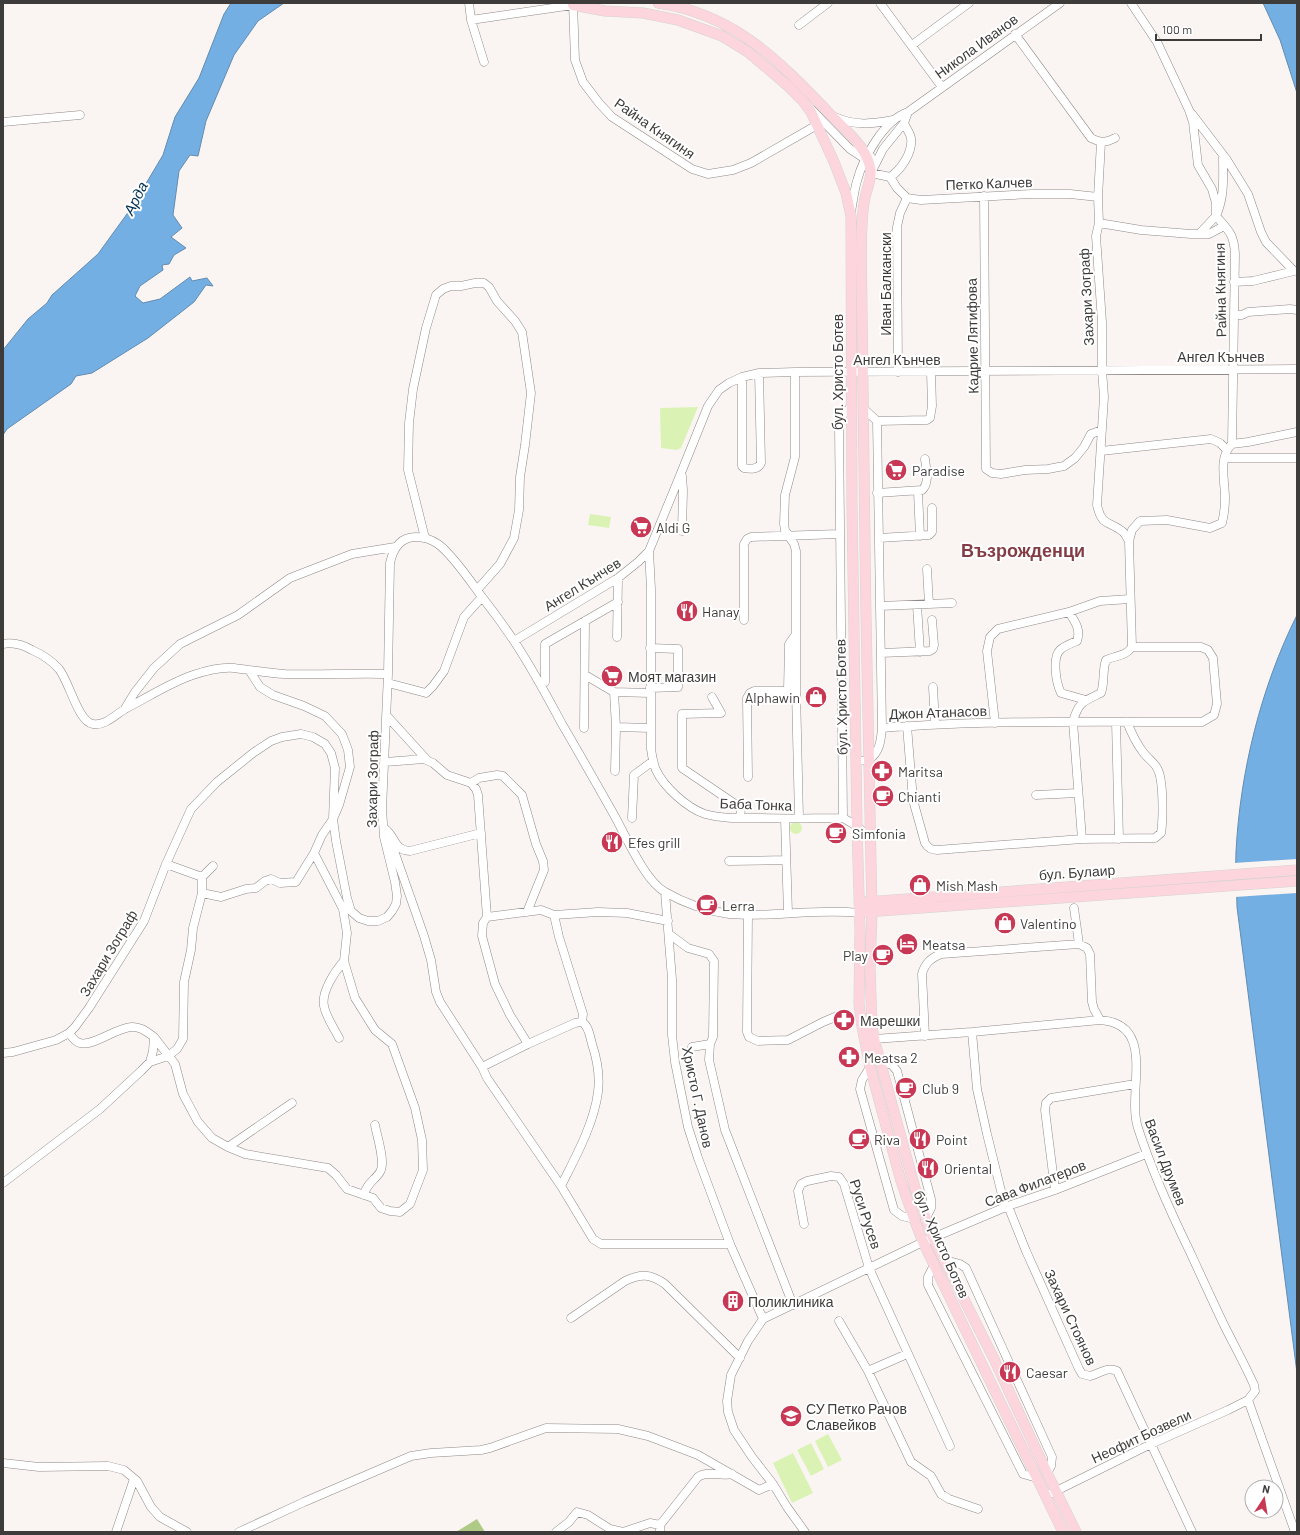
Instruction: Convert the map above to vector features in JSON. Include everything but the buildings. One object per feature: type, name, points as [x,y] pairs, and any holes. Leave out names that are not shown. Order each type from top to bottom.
[{"type":"main road","points":[[573,4],[587,3]]},
{"type":"main road","name":"бул. Христо Ботев","points":[[658,3],[712,18],[755,42],[783,67],[831,115],[858,144],[867,157],[871,173],[864,204],[862,235],[868,760],[872,907],[870,968],[872,1026],[874,1039],[915,1188],[933,1238],[994,1359],[1047,1474],[1076,1532]]},
{"type":"main road","name":"бул. Христо Ботев","points":[[573,4],[605,11],[625,11],[661,15],[710,30],[734,42],[748,52],[803,101],[817,125],[841,178],[851,216],[851,407],[859,902],[859,1004],[862,1027],[870,1067],[901,1181],[923,1242],[1063,1532]]},
{"type":"main road","name":"бул. Булаир","points":[[859,913],[872,907],[1119,883],[1297,870]]},
{"type":"main road","name":"бул. Булаир","points":[[859,902],[872,907],[1120,894],[1297,882]]},
{"type":"street","points":[[469,3],[471,20],[484,62]]},
{"type":"street","points":[[799,25],[828,3]]},
{"type":"street","points":[[880,3],[942,87]]},
{"type":"street","points":[[912,45],[969,3]]},
{"type":"street","name":"Никола Иванов","points":[[893,120],[901,114],[908,112],[1060,3]]},
{"type":"street","points":[[1131,3],[1156,42],[1189,110],[1193,122],[1198,164],[1212,189],[1216,203],[1216,216]]},
{"type":"street","points":[[471,20],[573,4]]},
{"type":"street","name":"Райна Княгиня","points":[[573,4],[575,60],[583,82],[612,117],[692,169],[708,174],[734,170],[751,163],[817,125]]},
{"type":"street","points":[[1015,34],[1091,138],[1102,142],[1115,138]]},
{"type":"street","points":[[803,101],[850,149],[858,155],[878,157]]},
{"type":"street","points":[[1189,110],[1223,155],[1248,194],[1266,242],[1294,271],[1253,281],[1234,282]]},
{"type":"street","points":[[904,124],[911,140],[904,164],[897,173],[890,177],[871,173],[883,149],[904,124],[908,112]]},
{"type":"street","points":[[3,122],[80,115]]},
{"type":"street","points":[[831,115],[856,124],[893,120]]},
{"type":"street","points":[[851,216],[857,180],[867,157],[884,130],[893,120]]},
{"type":"street","name":"Захари Зограф","points":[[1102,142],[1098,196],[1099,223],[1096,236],[1102,322],[1102,370],[1104,398],[1097,505],[1099,514],[1105,522],[1122,531],[1129,541]]},
{"type":"street","points":[[1216,216],[1221,204],[1223,193],[1223,155]]},
{"type":"street","points":[[890,177],[896,188],[907,198]]},
{"type":"street","name":"Петко Калчев","points":[[907,198],[921,200],[1032,194],[1098,196]]},
{"type":"street","name":"Кадрие Лятифова","points":[[984,196],[986,469],[992,473],[1001,474],[1064,466],[1080,453],[1091,434],[1102,430]]},
{"type":"street","name":"Иван Балкански","points":[[898,372],[898,227],[900,213],[907,198]]},
{"type":"street","name":"Райна Княгиня","points":[[1129,541],[1132,530],[1140,521],[1167,520],[1210,528],[1222,523],[1225,510],[1223,482],[1228,450],[1233,369],[1235,242],[1232,234],[1216,216],[1200,233]]},
{"type":"street","points":[[1099,223],[1141,230],[1191,234],[1209,234],[1224,226]]},
{"type":"street","points":[[388,683],[426,693],[433,686],[444,671],[464,617],[500,564],[514,538],[520,510],[520,477],[531,393],[522,332],[515,321],[497,301],[489,287],[484,283],[451,286],[436,294],[426,328],[413,389],[409,423],[408,470],[425,538]]},
{"type":"street","points":[[1235,315],[1242,315],[1248,312],[1290,309],[1297,310]]},
{"type":"street","name":"Ангел Кънчев","points":[[514,641],[618,578],[649,551],[708,406],[719,390],[742,377],[759,373],[795,372],[1297,369]]},
{"type":"street","points":[[795,372],[795,457],[785,495],[784,530],[790,537],[796,550],[796,634],[792,691],[799,818]]},
{"type":"street","points":[[863,408],[877,421],[927,420],[930,418],[932,406],[931,372]]},
{"type":"street","points":[[742,377],[742,466],[744,468],[756,469],[760,464],[759,373]]},
{"type":"street","points":[[843,818],[839,427],[843,414],[851,407]]},
{"type":"street","points":[[856,761],[868,760],[878,748],[881,740],[882,728],[877,421]]},
{"type":"street","points":[[1228,450],[1248,442],[1297,432]]},
{"type":"street","points":[[1101,450],[1211,439],[1220,443],[1228,450],[1297,458]]},
{"type":"street","points":[[877,493],[918,492],[922,490],[926,485],[925,460]]},
{"type":"street","points":[[681,473],[683,490],[682,531]]},
{"type":"street","points":[[918,492],[920,536]]},
{"type":"street","points":[[879,538],[929,536],[931,534],[932,508]]},
{"type":"street","points":[[744,620],[745,541],[751,537],[790,537],[839,534]]},
{"type":"street","points":[[124,710],[135,692],[154,668],[180,644],[238,615],[290,578],[352,554],[395,547],[403,540],[410,538],[425,538],[440,545],[445,550],[514,641],[582,757],[628,842],[645,870],[658,887],[682,900],[727,914],[788,914],[841,911],[859,913]]},
{"type":"street","points":[[1082,839],[1074,722],[1076,711],[1080,704],[1101,693],[1106,660],[1125,654],[1132,647],[1129,541]]},
{"type":"street","name":"Захари Зограф","points":[[3,1053],[13,1052],[56,1040],[69,1033],[75,1027],[89,1008],[144,922],[166,864],[191,808],[217,782],[253,753],[271,741],[282,737],[293,734],[306,734],[320,740],[328,748],[334,760],[333,819],[340,869],[347,898],[352,911],[359,918],[368,921],[378,921],[392,912],[396,904],[397,896],[384,837],[382,809],[387,716],[390,564],[395,547]]},
{"type":"street","name":"Баба Тонка","points":[[649,551],[651,589],[650,691],[653,761],[655,769],[667,785],[675,794],[692,807],[713,816],[785,819],[843,818],[857,826],[870,838]]},
{"type":"street","points":[[928,569],[929,604]]},
{"type":"street","points":[[617,637],[618,578]]},
{"type":"street","points":[[995,723],[987,651],[990,637],[998,629],[1068,612],[1100,601],[1130,599]]},
{"type":"street","points":[[545,682],[545,644],[618,602]]},
{"type":"street","points":[[880,606],[952,603]]},
{"type":"street","points":[[917,605],[920,652]]},
{"type":"street","points":[[1068,612],[1079,628],[1079,635],[1077,641],[1061,649],[1057,654],[1057,686],[1061,693],[1086,700]]},
{"type":"street","points":[[881,653],[930,651],[933,648],[932,620]]},
{"type":"street","points":[[584,728],[585,621]]},
{"type":"street","points":[[3,644],[13,643],[25,646],[60,670],[69,686],[83,719],[92,724],[99,724],[107,721],[174,683],[211,670],[233,668],[284,674],[388,674]]},
{"type":"street","name":"Джон Атанасов","points":[[882,728],[935,724],[1202,722],[1214,715],[1217,704],[1213,658],[1208,650],[1201,647],[1132,647]]},
{"type":"street","points":[[585,675],[614,692],[650,691],[678,687],[678,649],[650,648]]},
{"type":"street","points":[[202,893],[221,897],[246,889],[256,888],[264,880],[270,879],[280,883],[296,882],[314,853],[322,835],[333,819],[339,805],[350,767],[348,750],[342,734],[324,716],[304,706],[273,695],[260,687],[250,670]]},
{"type":"street","points":[[933,687],[935,724]]},
{"type":"street","points":[[748,777],[747,698],[750,693],[754,691],[792,691]]},
{"type":"street","points":[[614,692],[616,727],[615,771]]},
{"type":"street","points":[[712,697],[721,713],[682,714],[682,768],[741,808],[740,818]]},
{"type":"street","points":[[387,716],[427,760]]},
{"type":"street","points":[[1116,722],[1119,839]]},
{"type":"street","points":[[907,726],[913,800],[925,843],[933,850],[1082,839],[1154,838],[1161,833],[1161,782],[1154,762],[1143,752],[1134,738],[1127,722]]},
{"type":"street","points":[[616,727],[651,728]]},
{"type":"street","points":[[385,762],[417,759],[427,760],[447,775],[471,783],[476,789],[478,795],[487,917],[483,923],[482,936],[495,984],[510,1015],[528,1044]]},
{"type":"street","points":[[632,818],[634,775],[653,761]]},
{"type":"street","points":[[471,783],[479,778],[497,775],[503,776],[522,795],[536,844],[543,861],[544,870],[527,912]]},
{"type":"street","points":[[1036,795],[1078,793]]},
{"type":"street","points":[[785,819],[788,914]]},
{"type":"street","points":[[384,828],[388,831],[399,848],[410,851],[481,833]]},
{"type":"street","points":[[384,837],[392,845],[424,936],[432,965],[436,992],[440,1002],[482,1067],[487,1078],[561,1186],[593,1239],[601,1244],[730,1244]]},
{"type":"street","points":[[69,1033],[74,1040],[79,1043],[86,1044],[121,1029],[131,1027],[139,1028],[154,1037],[175,1064],[183,1094],[198,1122],[212,1138],[245,1154],[328,1168],[348,1189],[373,1198],[381,1208],[400,1212],[410,1204],[423,1170],[422,1140],[415,1108],[392,1044],[375,1030],[356,998],[344,961],[347,933],[343,908],[314,853]]},
{"type":"street","points":[[729,862],[786,860]]},
{"type":"street","points":[[166,864],[202,877]]},
{"type":"street","points":[[3,1183],[100,1109],[150,1062],[168,1056],[178,1049],[183,1039],[184,982],[191,950],[193,928],[202,893],[202,877],[213,866]]},
{"type":"street","name":"Христо Г. Данов","points":[[666,892],[672,980],[672,1035],[688,1127],[730,1244],[763,1319]]},
{"type":"street","points":[[841,911],[859,902]]},
{"type":"street","points":[[1074,908],[1080,944]]},
{"type":"street","points":[[487,917],[541,910],[554,915],[598,912],[627,913],[668,921]]},
{"type":"street","points":[[748,914],[747,1032],[749,1037],[758,1041],[788,1040],[835,1017]]},
{"type":"street","points":[[554,915],[559,937],[583,1014],[582,1022]]},
{"type":"street","points":[[668,934],[688,948],[709,954],[714,961],[713,1037],[710,1044],[709,1060],[725,1130],[793,1305]]},
{"type":"street","points":[[925,1036],[922,974],[924,967],[929,960],[941,954],[1080,944],[1087,948],[1090,954],[1092,1002],[1100,1020]]},
{"type":"street","points":[[339,1038],[325,1010],[323,1001],[325,992],[336,971],[344,961]]},
{"type":"street","name":"Васил Друмев","points":[[874,1039],[925,1036],[1100,1020],[1111,1020],[1119,1023],[1127,1030],[1134,1043],[1136,1054],[1135,1116],[1146,1154],[1175,1221],[1254,1385],[1255,1391],[1248,1400]]},
{"type":"street","points":[[482,1067],[575,1023],[582,1022],[587,1026],[598,1062],[598,1092],[592,1118],[579,1150],[561,1186]]},
{"type":"street","points":[[972,1032],[977,1089],[986,1134],[1006,1207]]},
{"type":"street","points":[[150,1062],[153,1051],[154,1037]]},
{"type":"street","points":[[692,1046],[710,1044]]},
{"type":"street","points":[[870,1067],[862,1080],[860,1089],[894,1210],[902,1216],[914,1219]]},
{"type":"street","points":[[1055,1190],[1045,1110],[1048,1100],[1135,1084]]},
{"type":"street","points":[[228,1147],[292,1103]]},
{"type":"street","points":[[364,1194],[365,1189],[381,1171],[383,1162],[375,1125]]},
{"type":"street","name":"Сава Филатеров","points":[[763,1319],[923,1242],[1006,1207],[1055,1190],[1146,1154]]},
{"type":"street","name":"Руси Русев","points":[[804,1224],[798,1191],[801,1184],[806,1181],[831,1176],[839,1177],[844,1184],[869,1268]]},
{"type":"street","name":"Захари Стоянов","points":[[1006,1207],[1079,1369],[1082,1374],[1090,1376],[1109,1369],[1117,1371],[1192,1532]]},
{"type":"street","points":[[945,1260],[960,1264],[966,1268],[1052,1457],[1051,1466],[1047,1474]]},
{"type":"street","points":[[934,1265],[928,1278],[928,1285],[1023,1474],[1037,1478]]},
{"type":"street","points":[[869,1268],[950,1446]]},
{"type":"street","points":[[571,1318],[625,1281],[634,1276],[644,1275],[656,1278],[665,1284],[740,1358]]},
{"type":"street","points":[[763,1319],[748,1341],[731,1375],[727,1401],[731,1422],[734,1430],[752,1458],[773,1484],[805,1532]]},
{"type":"street","points":[[839,1321],[868,1371],[911,1462],[931,1476],[941,1494],[949,1499],[978,1509]]},
{"type":"street","points":[[868,1371],[907,1354]]},
{"type":"street","points":[[1248,1400],[1295,1532]]},
{"type":"street","name":"Неофит Бозвели","points":[[1046,1496],[1151,1444],[1248,1400]]},
{"type":"street","points":[[239,1532],[411,1456],[431,1453],[482,1450],[546,1428],[605,1428],[632,1432],[648,1436],[698,1455],[759,1490],[773,1484]]},
{"type":"street","points":[[3,1463],[39,1467],[108,1466],[124,1470],[134,1478],[151,1507],[160,1517],[187,1532]]},
{"type":"street","points":[[556,1532],[569,1522],[577,1512],[588,1515],[610,1529],[623,1532],[650,1523],[660,1529],[698,1476],[705,1473],[723,1476],[732,1474]]},
{"type":"street","points":[[116,1532],[134,1478]]},
{"type":"green space","points":[[698,407],[681,448],[677,450],[661,448],[660,408]]},
{"type":"green space","points":[[590,514],[611,517],[609,528],[588,525]]},
{"type":"green space","points":[[794,822],[798,822],[802,828],[798,834],[794,834],[790,830],[790,826]]},
{"type":"green space","points":[[828,1434],[842,1460],[828,1467],[815,1441]]},
{"type":"green space","points":[[811,1443],[824,1469],[811,1476],[797,1450]]},
{"type":"green space","points":[[793,1453],[813,1493],[792,1503],[773,1463]]},
{"type":"green space","points":[[477,1519],[485,1532],[456,1532]]},
{"type":"water","points":[[231,3],[284,3],[258,21],[234,55],[206,121],[198,156],[190,155],[179,171],[173,215],[182,228],[171,237],[186,248],[174,255],[169,264],[162,265],[163,270],[140,286],[135,296],[143,303],[160,299],[190,277],[192,281],[207,278],[213,286],[206,285],[194,302],[148,338],[92,373],[76,376],[71,384],[7,429],[3,435],[3,350],[28,319],[47,303],[52,295],[98,254],[132,207],[163,155],[175,117],[199,78],[224,14]]},
{"type":"water","points":[[1263,3],[1297,3],[1297,93],[1280,40]]},
{"type":"water","points":[[1297,615],[1297,1373],[1237,907],[1236,852],[1242,791],[1254,730],[1273,671]]},
{"type":"pier","points":[[1297,859],[1297,893],[1235,897],[1234,863]]},
{"type":"place","name":"Paradise","points":[[896,470]]},
{"type":"place","name":"Aldi G","points":[[641,527]]},
{"type":"place","name":"Hanay","points":[[687,611]]},
{"type":"place","name":"Моят магазин","points":[[612,676]]},
{"type":"place","name":"Alphawin","points":[[816,697]]},
{"type":"place","name":"Maritsa","points":[[882,771]]},
{"type":"place","name":"Chianti","points":[[883,796]]},
{"type":"place","name":"Simfonia","points":[[836,833]]},
{"type":"place","name":"Efes grill","points":[[612,842]]},
{"type":"place","name":"Mish Mash","points":[[920,885]]},
{"type":"place","name":"Lerra","points":[[707,905]]},
{"type":"place","name":"Valentino","points":[[1005,923]]},
{"type":"place","name":"Meatsa","points":[[907,944]]},
{"type":"place","name":"Play","points":[[883,955]]},
{"type":"place","name":"Марешки","points":[[844,1020]]},
{"type":"place","name":"Meatsa 2","points":[[849,1057]]},
{"type":"place","name":"Club 9","points":[[906,1088]]},
{"type":"place","name":"Riva","points":[[859,1139]]},
{"type":"place","name":"Point","points":[[920,1139]]},
{"type":"place","name":"Oriental","points":[[928,1168]]},
{"type":"place","name":"Поликлиника","points":[[733,1301]]},
{"type":"place","name":"Caesar","points":[[1010,1372]]},
{"type":"place","name":"СУ Петко Рачов Славейков","points":[[791,1416]]},
{"type":"district","name":"Възрожденци","points":[[1023,550]]},
{"type":"water label","name":"Арда","points":[[135,198]]}]
